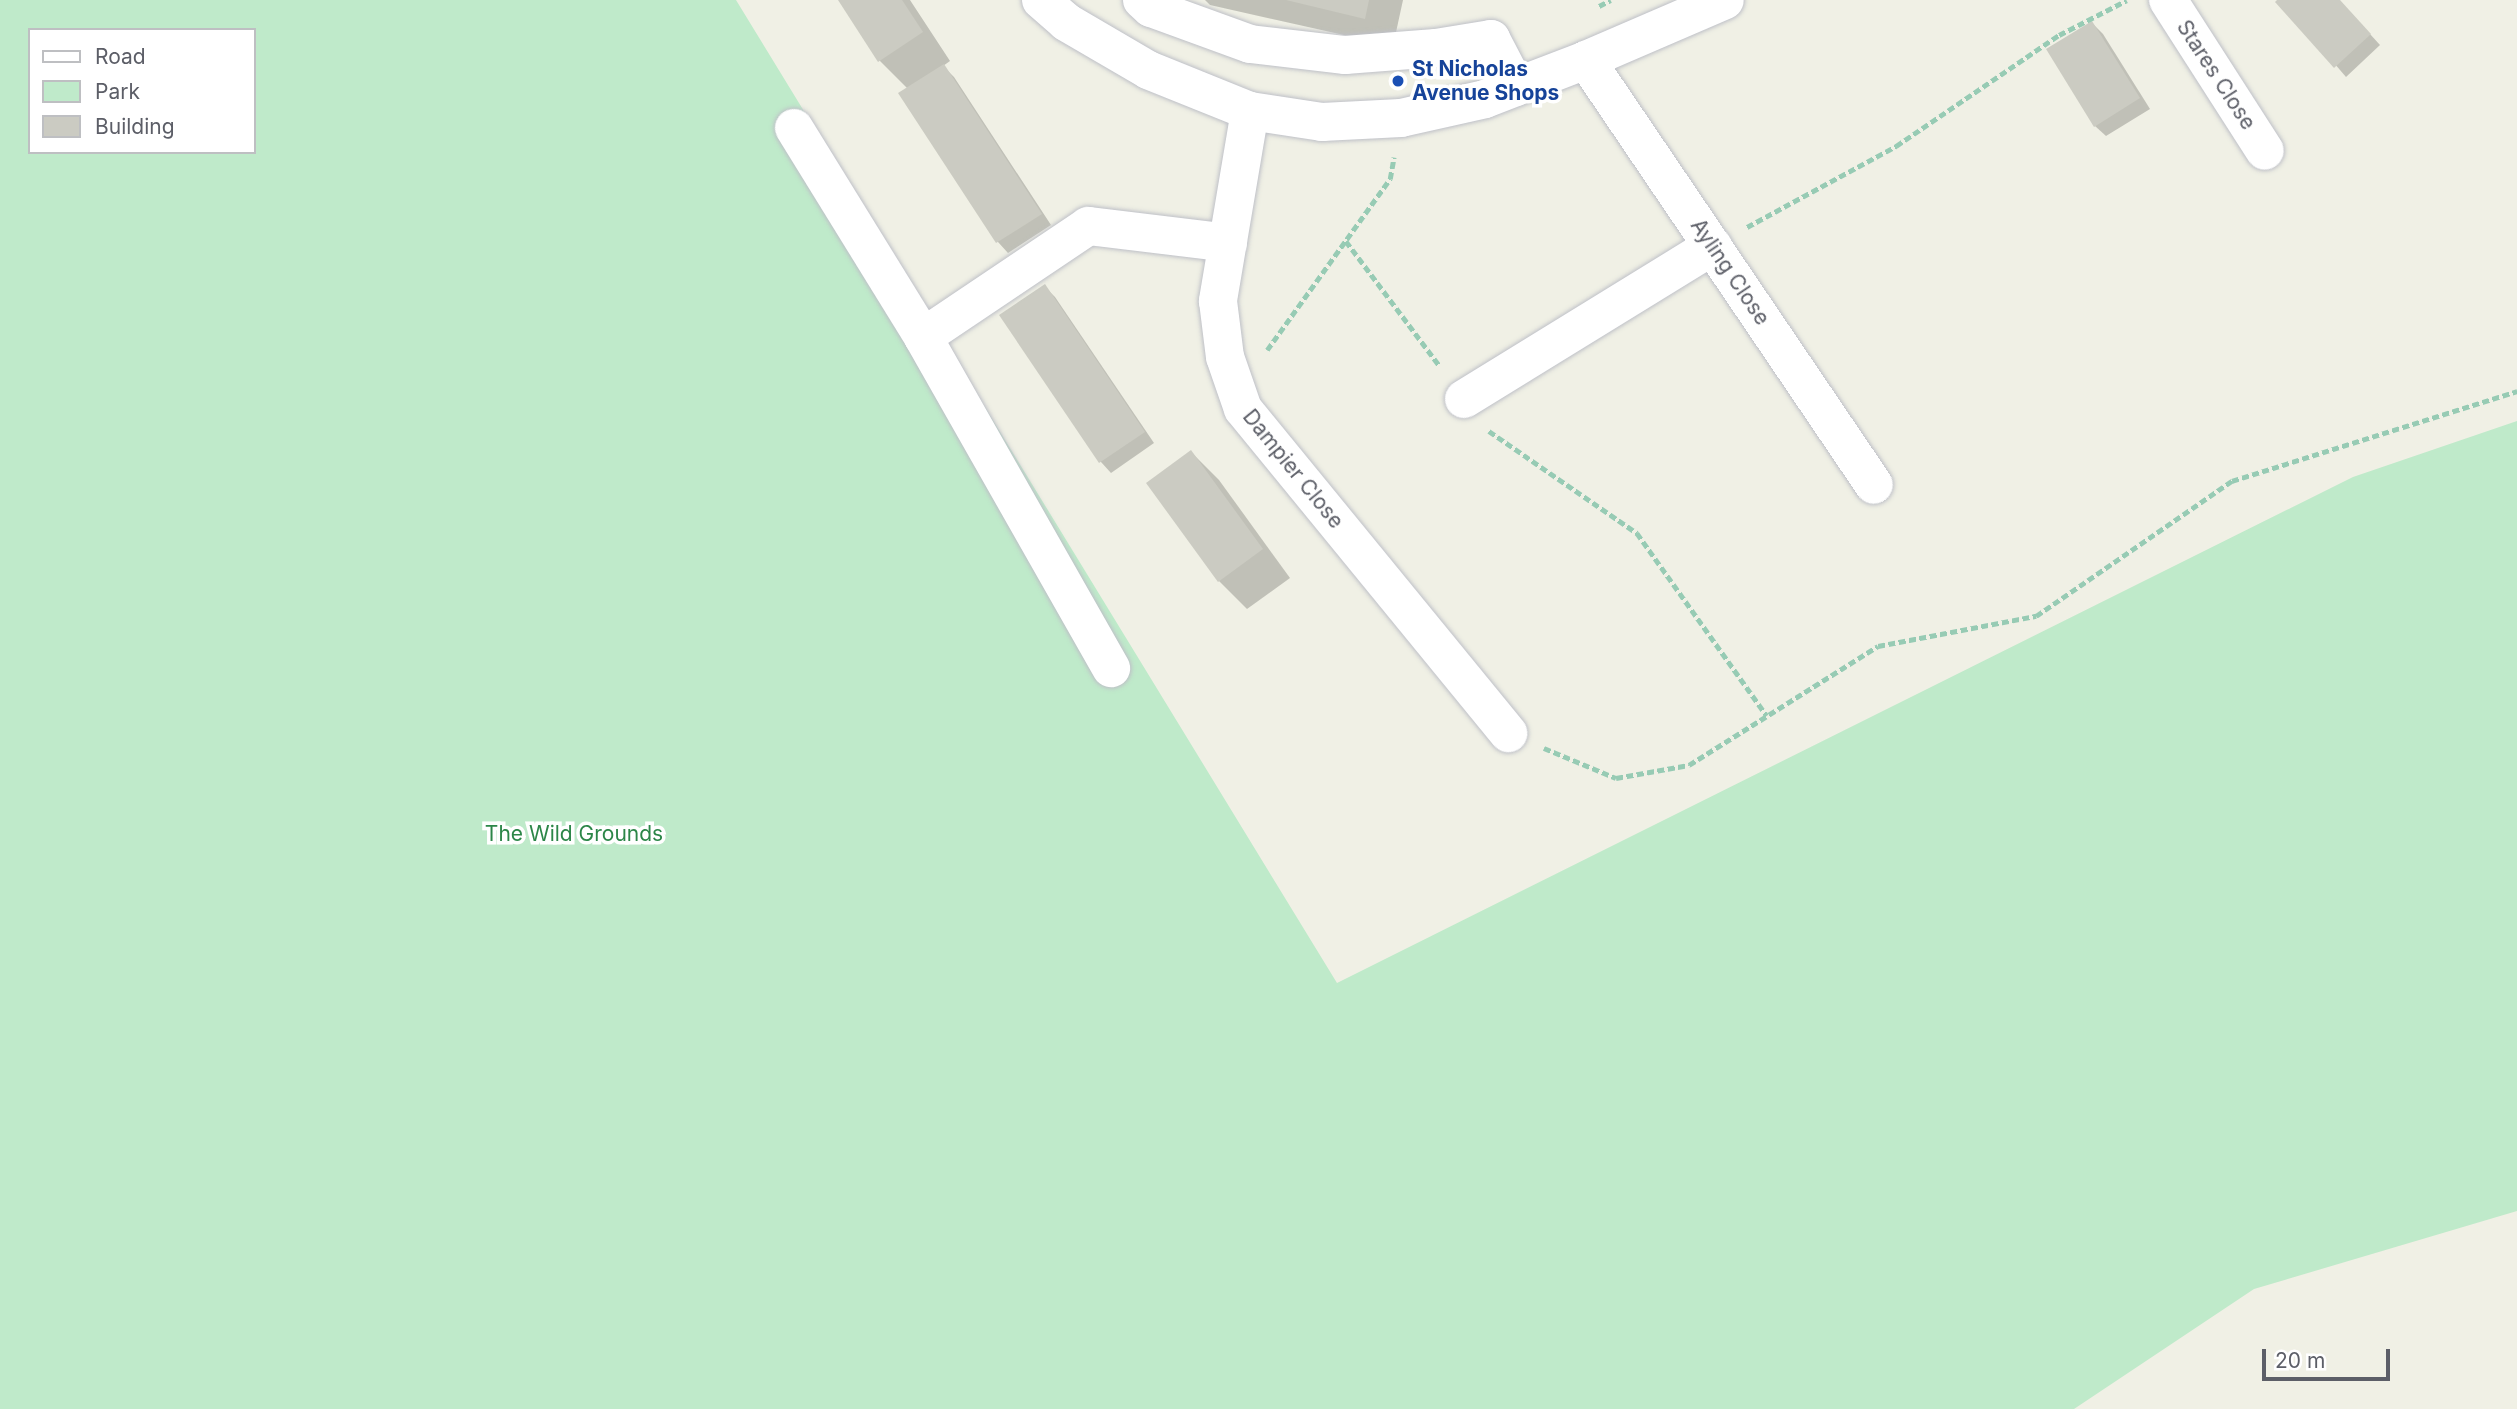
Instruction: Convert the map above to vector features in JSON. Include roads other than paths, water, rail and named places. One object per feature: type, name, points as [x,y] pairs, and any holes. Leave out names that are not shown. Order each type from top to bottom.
[{"type":"street","points":[[1041,0],[1066,22],[1148,70],[1251,111],[1322,122],[1401,118],[1485,99],[1586,60],[1725,0]]},
{"type":"street","points":[[1142,0],[1151,8],[1250,44],[1345,55],[1436,48],[1491,39],[1516,87]]},
{"type":"street","name":"Stares Close","points":[[2168,0],[2265,151]]},
{"type":"street","name":"Ayling Close","points":[[1586,60],[1874,485]]},
{"type":"street","name":"Dampier Close","points":[[1251,111],[1218,301],[1225,357],[1243,409],[1508,733]]},
{"type":"street","points":[[794,128],[923,337],[1111,668]]},
{"type":"street","points":[[923,337],[1088,226],[1228,243]]},
{"type":"street","points":[[1464,399],[1713,246]]},
{"type":"place","name":"St Nicholas Avenue Shops","points":[[1398,81]]},
{"type":"park label","name":"The Wild Grounds","points":[[574,834]]}]
